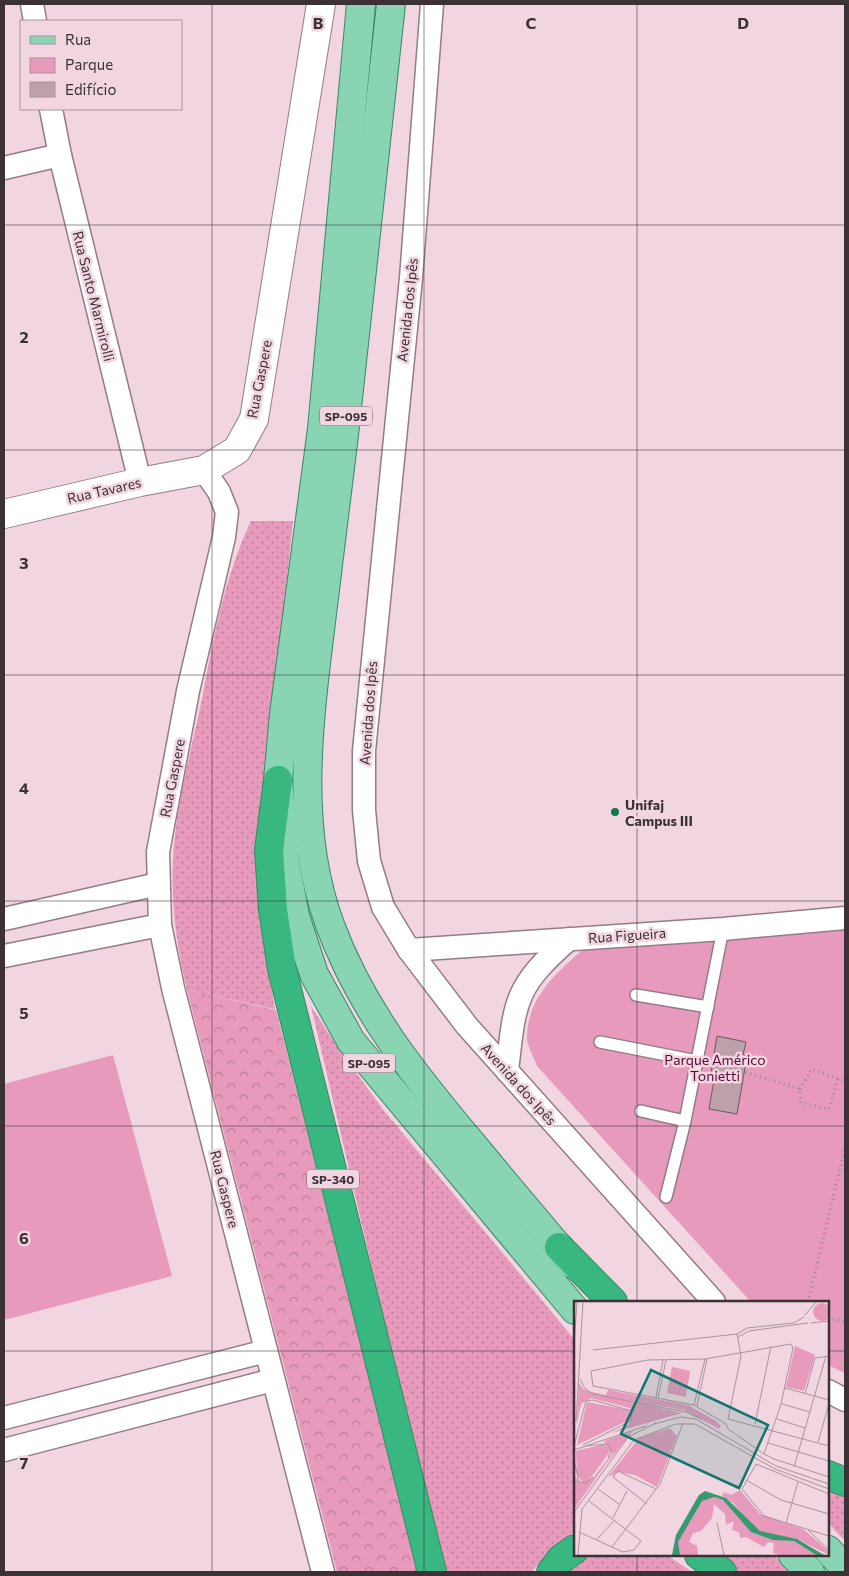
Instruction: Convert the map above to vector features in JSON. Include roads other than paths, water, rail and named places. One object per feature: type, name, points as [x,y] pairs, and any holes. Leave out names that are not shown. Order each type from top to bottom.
[{"type":"highway","name":"SP-340","points":[[278,780],[270,850],[273,910],[282,969],[432,1572]]},
{"type":"highway","points":[[559,1247],[612,1301]]},
{"type":"highway","points":[[829,1475],[845,1482]]},
{"type":"highway","points":[[551,1572],[562,1558],[574,1550]]},
{"type":"highway","points":[[700,1556],[722,1572]]},
{"type":"main road","name":"SP-095","points":[[361,4],[322,429],[284,714],[278,780],[285,862],[296,916],[314,974],[347,1033],[574,1309]]},
{"type":"main road","name":"SP-095","points":[[391,4],[344,433],[309,724],[306,779],[309,828],[316,875],[328,921],[344,961],[368,1006],[392,1044],[425,1088],[605,1301]]},
{"type":"main road","points":[[829,1551],[845,1568]]},
{"type":"main road","points":[[794,1556],[810,1572]]},
{"type":"street","points":[[32,4],[35,20]]},
{"type":"street","name":"Rua Gaspere","points":[[321,4],[254,419],[237,450],[204,470],[219,492],[228,512],[224,537],[188,691],[161,833],[158,852],[158,884],[160,924],[173,988],[323,1572]]},
{"type":"street","name":"Avenida dos Ipês","points":[[432,4],[411,278],[364,751],[364,810],[369,861],[383,907],[409,950],[467,1026],[713,1301]]},
{"type":"street","name":"Rua Santo Marmirolli","points":[[51,110],[60,156],[140,482]]},
{"type":"street","points":[[4,168],[60,156]]},
{"type":"street","name":"Rua Tavares","points":[[4,514],[140,482],[204,470]]},
{"type":"street","points":[[4,918],[158,884]]},
{"type":"street","name":"Rua Figueira","points":[[409,950],[723,929],[845,918]]},
{"type":"street","points":[[4,956],[160,924]]},
{"type":"street","points":[[508,1071],[514,1011],[523,988],[541,963],[569,939]]},
{"type":"street","points":[[4,1418],[266,1351]]},
{"type":"street","points":[[4,1450],[273,1380]]},
{"type":"street","points":[[829,1392],[845,1400]]},
{"type":"lane","points":[[666,1197],[685,1121],[723,929]]},
{"type":"lane","points":[[636,995],[708,1006]]},
{"type":"lane","points":[[600,1042],[697,1058]]},
{"type":"lane","points":[[641,1111],[685,1121]]},
{"type":"place","name":"Unifaj Campus III","points":[[615,812]]},
{"type":"park label","name":"Parque Américo Tonietti","points":[[715,1068]]}]
